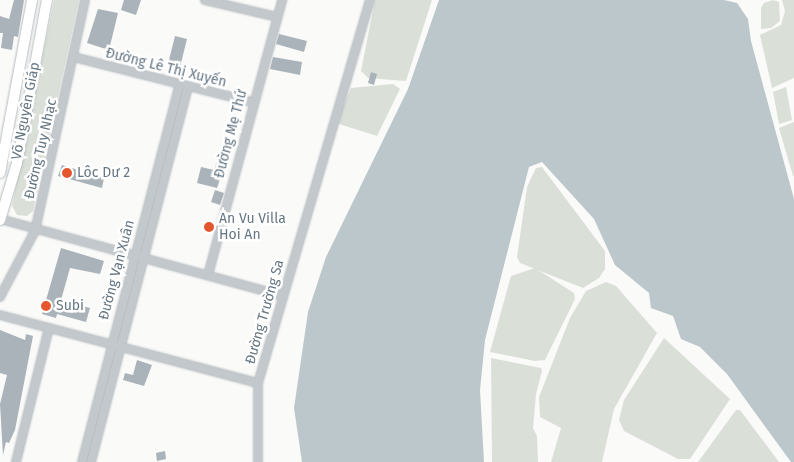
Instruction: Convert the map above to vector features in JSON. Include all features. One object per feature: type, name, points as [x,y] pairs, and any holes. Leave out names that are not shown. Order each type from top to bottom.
[{"type":"main road","name":"Võ Nguyên Giáp","points":[[0,173],[32,0]]},
{"type":"main road","name":"Võ Nguyên Giáp","points":[[0,219],[16,163],[47,0]]},
{"type":"street","name":"Đường Tuy Nhạc","points":[[0,297],[35,230],[85,0]]},
{"type":"street","points":[[205,0],[277,17]]},
{"type":"street","name":"Đường Mẹ Thứ","points":[[208,276],[252,102],[282,0]]},
{"type":"street","name":"Đường Trường Sa","points":[[258,462],[258,383],[370,0]]},
{"type":"street","name":"Đường Lê Thị Xuyến","points":[[74,57],[252,102]]},
{"type":"street","name":"Đường Vạn Xuân","points":[[82,462],[110,344],[180,84]]},
{"type":"street","name":"Đường Vạn Xuân","points":[[91,462],[188,87]]},
{"type":"street","points":[[0,219],[283,296]]},
{"type":"street","points":[[0,315],[258,383]]},
{"type":"street","points":[[16,462],[50,328]]},
{"type":"shaded area","points":[[54,0],[79,0],[33,211],[27,216],[17,215],[12,206]]},
{"type":"shaded area","points":[[375,0],[432,0],[406,81],[368,78],[361,71]]},
{"type":"shaded area","points":[[439,0],[724,0],[737,3],[748,19],[751,41],[794,199],[794,462],[791,462],[727,374],[700,347],[681,339],[673,316],[651,308],[649,293],[615,265],[594,219],[542,162],[529,167],[485,340],[480,390],[484,462],[302,462],[294,408],[308,312],[326,257],[408,89]]},
{"type":"shaded area","points":[[773,0],[779,2],[780,21],[771,28],[761,29],[761,8],[764,3]]},
{"type":"shaded area","points":[[782,0],[794,0],[794,78],[772,88],[760,35],[781,25],[785,11]]},
{"type":"shaded area","points":[[393,84],[400,89],[377,136],[336,123],[351,88]]},
{"type":"shaded area","points":[[786,87],[792,120],[779,124],[773,92]]},
{"type":"shaded area","points":[[794,122],[794,176],[793,176],[779,128]]},
{"type":"shaded area","points":[[542,167],[605,251],[605,269],[599,278],[583,288],[520,263],[517,257],[527,187],[536,168]]},
{"type":"shaded area","points":[[535,268],[574,293],[575,299],[545,360],[535,361],[490,352],[511,276]]},
{"type":"shaded area","points":[[606,282],[616,286],[657,333],[614,409],[602,462],[551,462],[561,428],[540,417],[539,397],[570,318],[586,291]]},
{"type":"shaded area","points":[[664,338],[730,399],[690,459],[678,459],[624,431],[619,420],[624,400]]},
{"type":"shaded area","points":[[491,358],[541,368],[542,371],[536,394],[533,428],[537,436],[538,462],[492,462]]},
{"type":"shaded area","points":[[736,410],[740,410],[779,462],[698,462]]},
{"type":"building","points":[[14,0],[24,0],[18,37],[14,36],[12,50],[1,48],[3,33],[0,33],[0,16],[9,19]]},
{"type":"building","points":[[124,0],[141,0],[136,15],[121,10]]},
{"type":"building","points":[[98,9],[118,13],[109,50],[87,43]]},
{"type":"building","points":[[279,34],[307,41],[304,52],[276,44]]},
{"type":"building","points":[[175,36],[187,39],[180,67],[168,64]]},
{"type":"building","points":[[273,57],[302,62],[300,75],[270,69]]},
{"type":"building","points":[[371,72],[377,74],[374,85],[368,83]]},
{"type":"building","points":[[218,158],[226,161],[217,188],[197,183],[201,167],[214,170]]},
{"type":"building","points":[[62,165],[104,178],[102,188],[58,176]]},
{"type":"building","points":[[215,190],[224,193],[220,205],[211,202]]},
{"type":"building","points":[[61,248],[104,261],[100,274],[70,268],[61,300],[90,308],[86,322],[57,314],[56,318],[42,314]]},
{"type":"building","points":[[0,330],[25,340],[26,334],[33,336],[15,430],[9,443],[6,442],[3,455],[0,404],[7,375],[0,373]]},
{"type":"building","points":[[137,360],[152,365],[144,386],[123,380],[125,373],[133,375]]},
{"type":"building","points":[[165,451],[166,459],[157,461],[156,453]]},
{"type":"place","name":"Lôc Dư 2","points":[[67,173]]},
{"type":"place","name":"An Vu Villa Hoi An","points":[[209,227]]},
{"type":"place","name":"Subi","points":[[46,306]]}]
